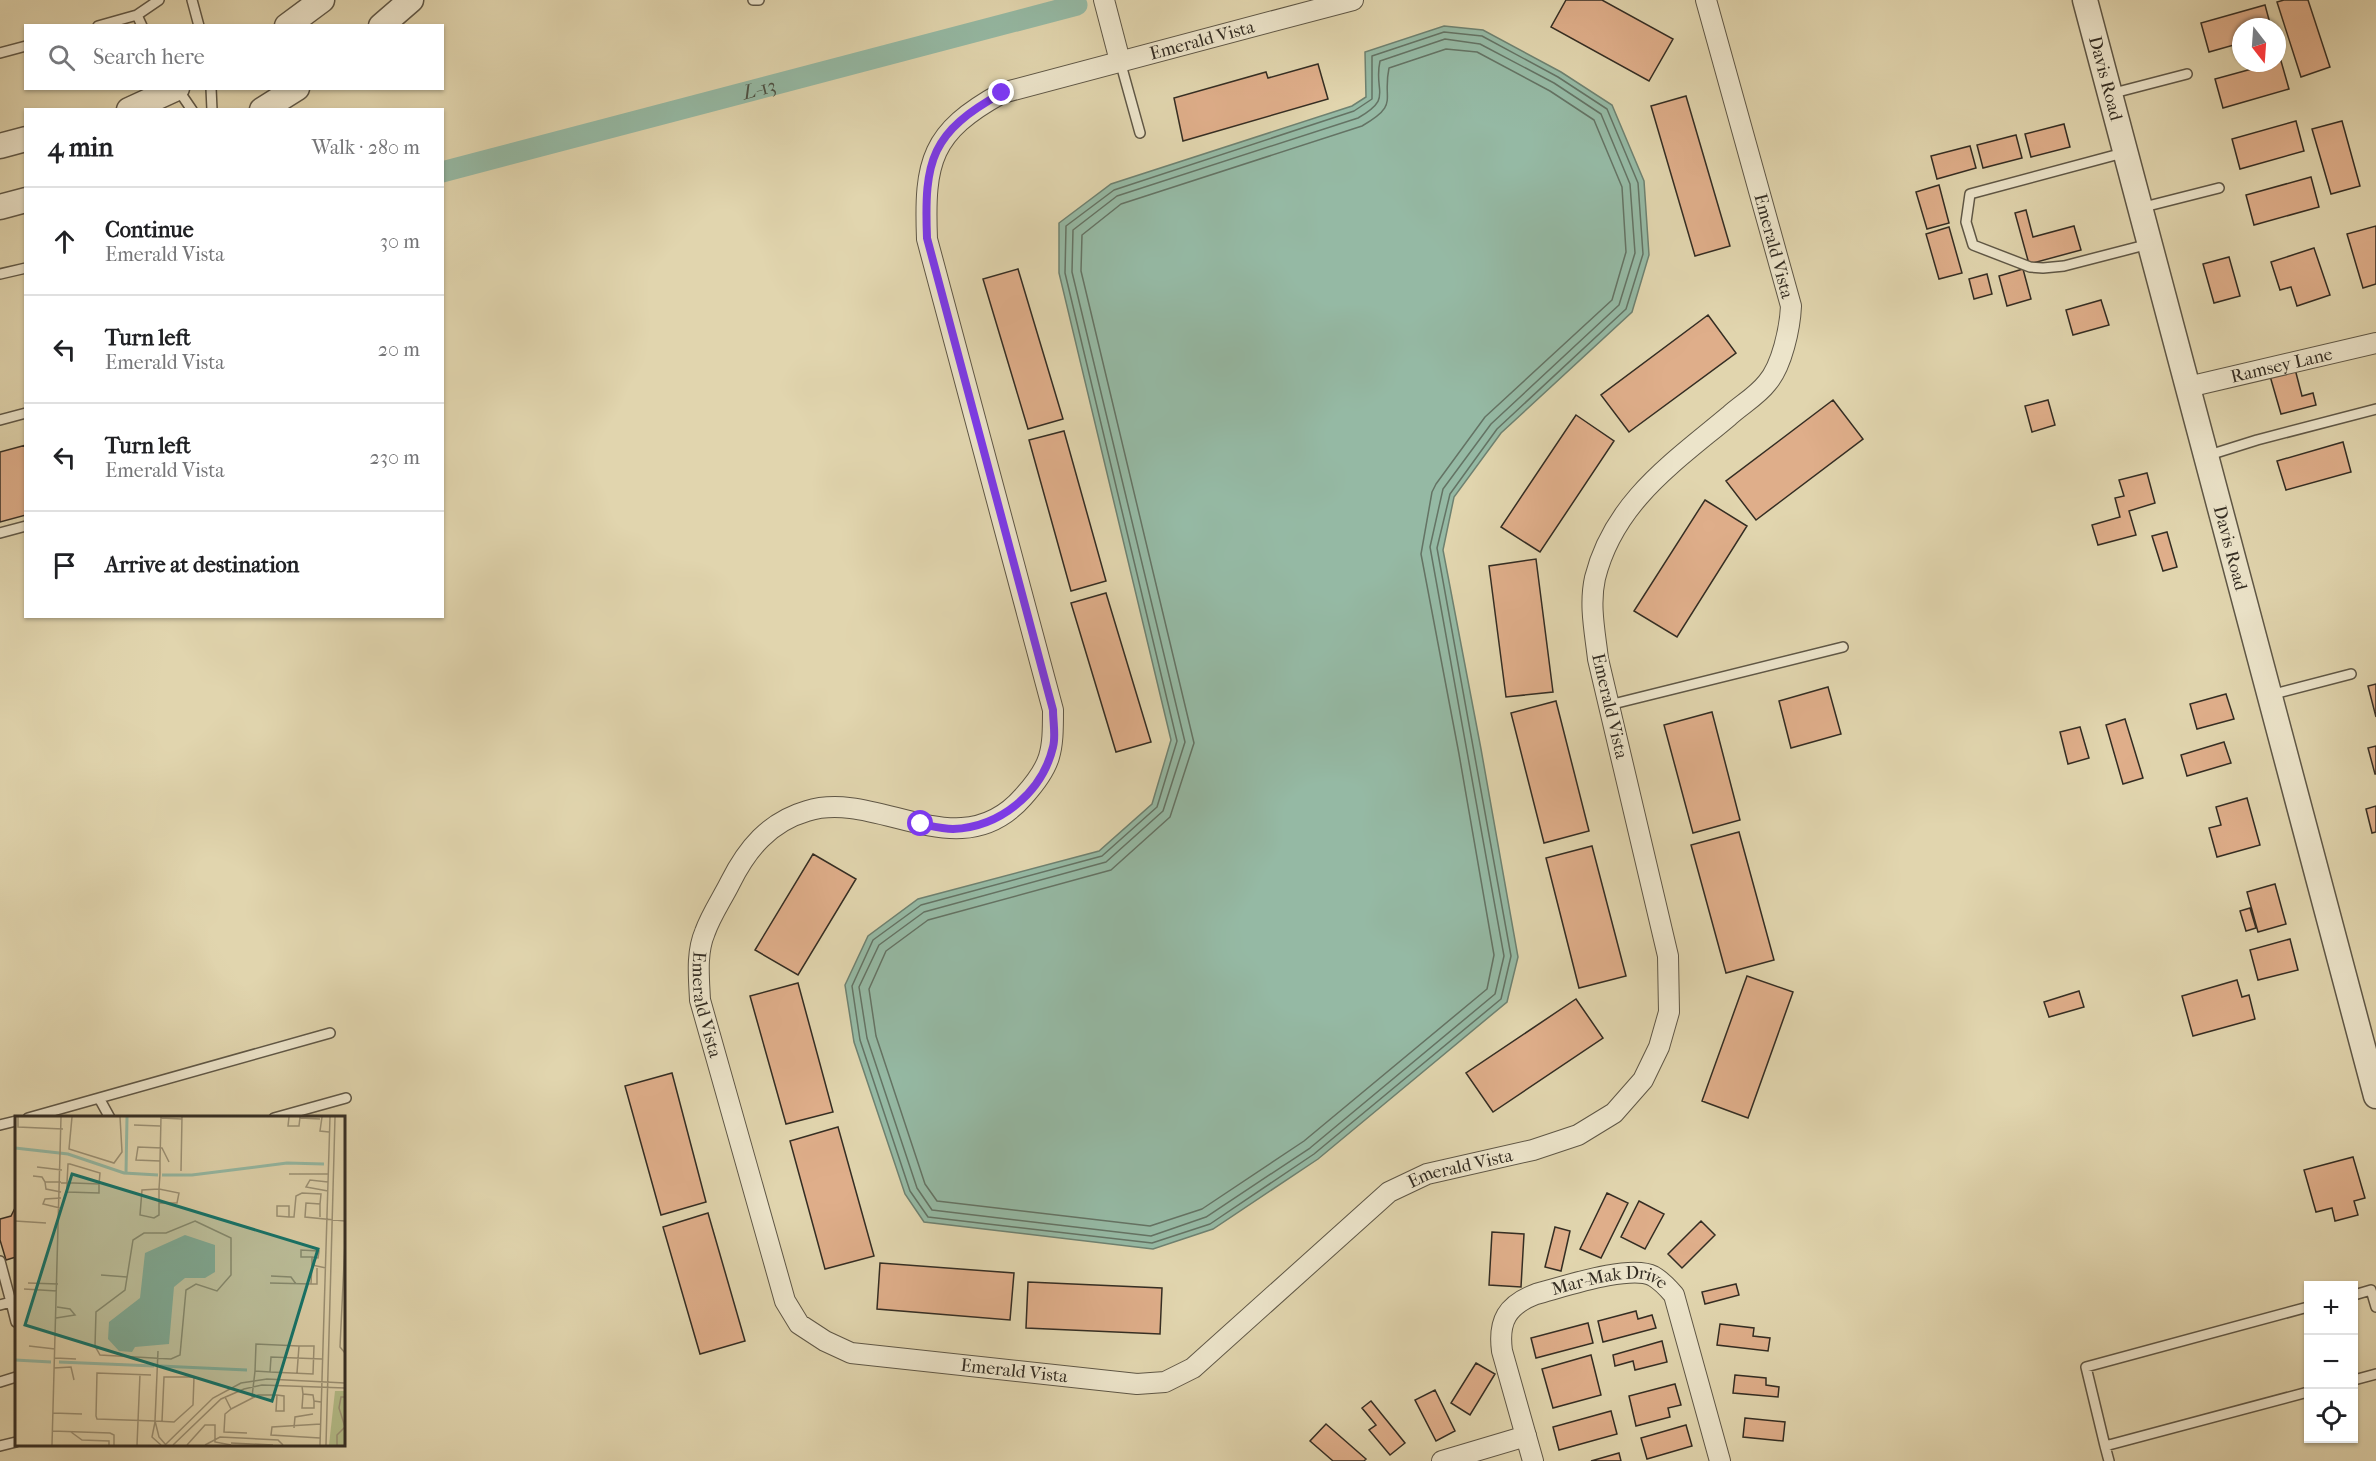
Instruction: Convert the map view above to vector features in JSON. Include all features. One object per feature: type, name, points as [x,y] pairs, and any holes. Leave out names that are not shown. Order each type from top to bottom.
[{"type":"street","points":[[290,24],[322,0]]},
{"type":"street","points":[[383,24],[411,0]]},
{"type":"street","points":[[1104,0],[1120,62]]},
{"type":"street","name":"Emerald Vista","points":[[1353,0],[1002,93],[971,110],[950,129],[933,157],[926,197],[927,238],[1053,710],[1053,746],[1041,777],[1014,808],[982,825],[952,829],[842,807],[809,810],[780,821],[759,839],[740,863],[704,933],[699,960],[700,1000],[785,1301],[799,1324],[825,1341],[851,1353],[1137,1384],[1165,1382],[1193,1368],[1389,1192],[1428,1174],[1533,1150],[1578,1135],[1614,1113],[1643,1080],[1659,1047],[1669,1012],[1668,956],[1598,659],[1592,614],[1595,579],[1608,542],[1628,508],[1649,483],[1768,383],[1784,350],[1791,306],[1706,0]]},
{"type":"street","name":"Davis Road","points":[[2085,0],[2376,1096]]},
{"type":"street","points":[[134,108],[175,90]]},
{"type":"street","points":[[264,108],[294,90]]},
{"type":"street","points":[[0,146],[24,140]]},
{"type":"street","points":[[0,207],[24,201]]},
{"type":"street","name":"Ramsey Lane","points":[[2188,387],[2376,342]]},
{"type":"street","name":"Mar-Mak Drive","points":[[1526,1436],[1502,1352],[1500,1336],[1503,1322],[1511,1309],[1529,1296],[1622,1273],[1638,1272],[1652,1275],[1674,1295],[1720,1461]]},
{"type":"street","points":[[1442,1461],[1526,1436],[1533,1461]]},
{"type":"lane","points":[[105,24],[137,15],[159,0]]},
{"type":"lane","points":[[192,0],[198,24]]},
{"type":"lane","points":[[753,0],[759,0]]},
{"type":"lane","points":[[137,15],[141,24]]},
{"type":"lane","points":[[0,53],[24,47]]},
{"type":"lane","points":[[1120,62],[1140,133]]},
{"type":"lane","points":[[2110,94],[2187,74]]},
{"type":"lane","points":[[178,90],[191,108]]},
{"type":"lane","points":[[211,90],[212,108]]},
{"type":"lane","points":[[2126,152],[1970,194],[1966,222],[1973,245],[2030,267],[2064,266],[2150,244]]},
{"type":"lane","points":[[2140,208],[2220,188]]},
{"type":"lane","points":[[0,274],[24,268]]},
{"type":"lane","points":[[2206,456],[2257,440],[2376,409]]},
{"type":"lane","points":[[0,420],[24,414]]},
{"type":"lane","points":[[0,533],[24,527]]},
{"type":"lane","points":[[1609,705],[1843,647]]},
{"type":"lane","points":[[2270,695],[2351,674]]},
{"type":"lane","points":[[35,1116],[330,1033]]},
{"type":"lane","points":[[99,1098],[109,1116]]},
{"type":"lane","points":[[281,1116],[346,1098]]},
{"type":"lane","points":[[0,1125],[15,1121]]},
{"type":"lane","points":[[0,1261],[15,1318]]},
{"type":"lane","points":[[2358,1294],[2371,1290],[2376,1307]]},
{"type":"lane","points":[[0,1305],[11,1302]]},
{"type":"lane","points":[[2109,1461],[2086,1367],[2304,1308]]},
{"type":"lane","points":[[2358,1379],[2376,1374]]},
{"type":"lane","points":[[0,1382],[15,1377]]},
{"type":"lane","points":[[2105,1446],[2304,1393]]},
{"type":"lane","points":[[0,1446],[15,1442]]},
{"type":"water","points":[[1444,26],[1483,30],[1561,72],[1612,105],[1644,181],[1649,255],[1632,312],[1501,433],[1454,497],[1443,550],[1518,957],[1507,1002],[1318,1159],[1213,1229],[1153,1249],[924,1222],[905,1194],[854,1042],[845,985],[868,936],[918,899],[1099,851],[1152,804],[1171,740],[1059,273],[1059,223],[1111,184],[1352,106],[1366,97],[1365,52]]},
{"type":"building","points":[[1566,0],[1602,0],[1673,39],[1649,81],[1551,27]]},
{"type":"building","points":[[2308,0],[2330,67],[2301,77],[2286,30],[2286,18],[2282,18],[2277,2]]},
{"type":"building","points":[[2265,5],[2269,18],[2232,18],[2232,46],[2209,52],[2201,23]]},
{"type":"building","points":[[1318,64],[1328,99],[1183,141],[1174,98],[1266,72],[1268,78]]},
{"type":"building","points":[[2241,72],[2284,72],[2289,89],[2223,108],[2215,79]]},
{"type":"building","points":[[1686,96],[1730,246],[1695,256],[1651,106]]},
{"type":"building","points":[[2296,121],[2304,151],[2240,169],[2232,139]]},
{"type":"building","points":[[2342,121],[2360,186],[2331,194],[2312,129]]},
{"type":"building","points":[[2064,124],[2070,147],[2031,157],[2025,134]]},
{"type":"building","points":[[2016,135],[2022,158],[1983,168],[1977,145]]},
{"type":"building","points":[[1970,146],[1976,168],[1937,179],[1931,156]]},
{"type":"building","points":[[2311,177],[2319,207],[2254,225],[2246,195]]},
{"type":"building","points":[[1939,185],[1949,223],[1927,229],[1916,192]]},
{"type":"building","points":[[2026,210],[2033,237],[2074,226],[2081,250],[2029,264],[2015,213]]},
{"type":"building","points":[[2376,226],[2376,284],[2363,288],[2347,234]]},
{"type":"building","points":[[1949,227],[1962,273],[1939,279],[1926,234]]},
{"type":"building","points":[[2314,248],[2330,295],[2297,306],[2291,287],[2280,290],[2271,262]]},
{"type":"building","points":[[2229,257],[2240,296],[2214,303],[2203,264]]},
{"type":"building","points":[[1018,269],[1063,419],[1028,429],[983,279]]},
{"type":"building","points":[[2023,269],[2031,299],[2007,306],[1999,276]]},
{"type":"building","points":[[1987,274],[1992,294],[1974,299],[1969,279]]},
{"type":"building","points":[[2101,300],[2109,325],[2073,335],[2066,310]]},
{"type":"building","points":[[1708,315],[1736,353],[1629,432],[1601,395]]},
{"type":"building","points":[[2295,369],[2302,396],[2313,393],[2316,405],[2281,414],[2270,376]]},
{"type":"building","points":[[1833,400],[1863,439],[1756,520],[1726,481]]},
{"type":"building","points":[[2048,400],[2055,425],[2032,432],[2025,406]]},
{"type":"building","points":[[1576,415],[1614,441],[1540,552],[1501,527]]},
{"type":"building","points":[[1064,431],[1106,581],[1071,591],[1029,440]]},
{"type":"building","points":[[2343,442],[2351,472],[2286,490],[2277,461]]},
{"type":"building","points":[[24,446],[24,516],[0,522],[0,452]]},
{"type":"building","points":[[2147,473],[2155,503],[2129,511],[2136,535],[2098,545],[2092,525],[2120,517],[2115,498],[2124,496],[2119,480]]},
{"type":"building","points":[[1705,500],[1747,526],[1677,637],[1634,611]]},
{"type":"building","points":[[2167,532],[2177,567],[2163,571],[2152,536]]},
{"type":"building","points":[[1536,559],[1553,692],[1506,697],[1489,566]]},
{"type":"building","points":[[1106,593],[1151,742],[1116,752],[1071,603]]},
{"type":"building","points":[[2376,684],[2376,717],[2368,686]]},
{"type":"building","points":[[1828,687],[1841,734],[1791,748],[1779,701]]},
{"type":"building","points":[[2226,694],[2234,719],[2197,729],[2190,704]]},
{"type":"building","points":[[1556,701],[1589,831],[1544,843],[1511,713]]},
{"type":"building","points":[[1712,712],[1740,820],[1693,833],[1664,725]]},
{"type":"building","points":[[2125,719],[2143,778],[2123,784],[2106,725]]},
{"type":"building","points":[[2080,727],[2089,758],[2068,764],[2060,732]]},
{"type":"building","points":[[2224,742],[2231,763],[2187,776],[2181,755]]},
{"type":"building","points":[[2376,746],[2376,774],[2375,774],[2368,748]]},
{"type":"building","points":[[2247,798],[2260,845],[2217,857],[2209,828],[2221,825],[2216,807]]},
{"type":"building","points":[[2376,806],[2376,832],[2372,833],[2366,809]]},
{"type":"building","points":[[1739,832],[1774,960],[1726,973],[1691,845]]},
{"type":"building","points":[[1592,846],[1626,976],[1579,988],[1546,858]]},
{"type":"building","points":[[813,854],[856,879],[798,975],[755,950]]},
{"type":"building","points":[[2275,884],[2286,924],[2258,932],[2247,892]]},
{"type":"building","points":[[2250,908],[2256,928],[2246,931],[2240,911]]},
{"type":"building","points":[[2290,939],[2298,970],[2258,980],[2250,950]]},
{"type":"building","points":[[1747,976],[1793,992],[1748,1118],[1702,1101]]},
{"type":"building","points":[[2237,980],[2242,997],[2249,995],[2255,1019],[2193,1036],[2182,996]]},
{"type":"building","points":[[798,983],[833,1112],[786,1124],[750,996]]},
{"type":"building","points":[[2079,991],[2084,1007],[2049,1017],[2044,1002]]},
{"type":"building","points":[[1576,999],[1603,1038],[1493,1112],[1466,1073]]},
{"type":"building","points":[[672,1073],[706,1202],[661,1215],[625,1086]]},
{"type":"building","points":[[838,1127],[874,1256],[825,1269],[790,1141]]},
{"type":"building","points":[[2353,1157],[2365,1198],[2354,1201],[2358,1215],[2335,1221],[2332,1208],[2316,1212],[2304,1170]]},
{"type":"building","points":[[1607,1193],[1628,1203],[1601,1258],[1580,1249]]},
{"type":"building","points":[[1639,1201],[1664,1214],[1645,1249],[1621,1237]]},
{"type":"building","points":[[15,1208],[15,1257],[6,1260],[0,1240],[0,1219],[11,1216]]},
{"type":"building","points":[[708,1213],[745,1341],[700,1354],[663,1227]]},
{"type":"building","points":[[1701,1221],[1715,1235],[1682,1268],[1668,1254]]},
{"type":"building","points":[[1555,1227],[1570,1231],[1561,1271],[1545,1267]]},
{"type":"building","points":[[1492,1232],[1524,1234],[1521,1287],[1489,1285]]},
{"type":"building","points":[[880,1263],[1014,1273],[1010,1320],[877,1309]]},
{"type":"building","points":[[1028,1282],[1162,1288],[1160,1334],[1026,1328]]},
{"type":"building","points":[[1736,1284],[1739,1295],[1705,1304],[1702,1292]]},
{"type":"building","points":[[1636,1311],[1638,1319],[1652,1315],[1656,1328],[1603,1342],[1598,1321]]},
{"type":"building","points":[[1588,1323],[1593,1343],[1536,1358],[1531,1338]]},
{"type":"building","points":[[1720,1324],[1754,1328],[1753,1336],[1770,1338],[1768,1351],[1717,1345]]},
{"type":"building","points":[[1662,1341],[1667,1362],[1635,1370],[1633,1361],[1615,1366],[1613,1355]]},
{"type":"building","points":[[1591,1355],[1601,1395],[1553,1408],[1542,1369]]},
{"type":"building","points":[[1476,1363],[1495,1374],[1470,1415],[1451,1403]]},
{"type":"building","points":[[1735,1375],[1766,1378],[1766,1385],[1779,1387],[1778,1397],[1733,1393]]},
{"type":"building","points":[[1675,1384],[1681,1405],[1668,1408],[1670,1417],[1636,1426],[1629,1396]]},
{"type":"building","points":[[1435,1390],[1455,1431],[1436,1441],[1415,1400]]},
{"type":"building","points":[[1371,1401],[1405,1443],[1390,1455],[1369,1430],[1376,1425],[1362,1408]]},
{"type":"building","points":[[1611,1411],[1617,1434],[1559,1450],[1553,1427]]},
{"type":"building","points":[[1745,1418],[1785,1422],[1783,1441],[1743,1437]]},
{"type":"building","points":[[1326,1424],[1366,1459],[1364,1461],[1333,1461],[1310,1441]]},
{"type":"building","points":[[1686,1425],[1692,1446],[1647,1459],[1641,1438]]},
{"type":"building","points":[[1619,1453],[1621,1461],[1591,1461]]},
{"type":"waterway","name":"L-13","points":[[444,171],[1077,5]]},
{"type":"route","points":[[921,824],[952,829],[982,825],[1014,808],[1041,777],[1053,746],[1053,710],[927,238],[926,197],[933,157],[950,129],[971,110],[1002,93]]}]
